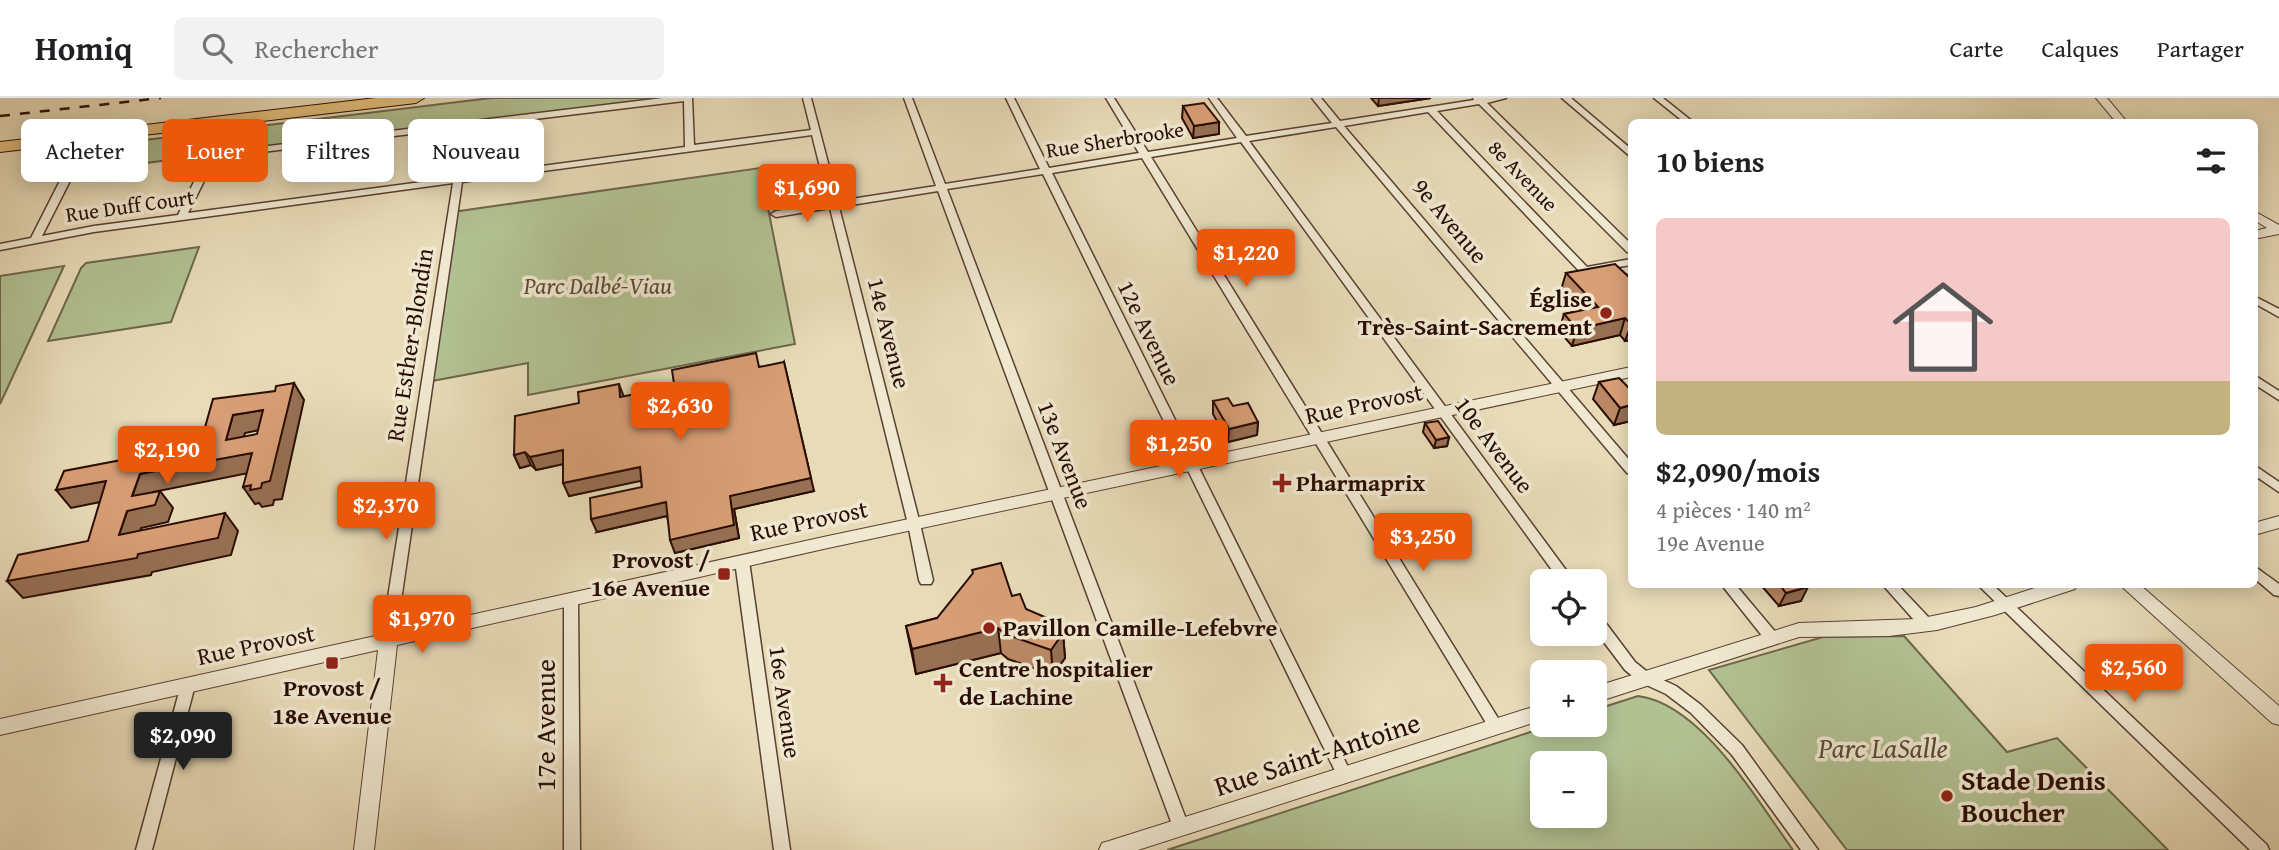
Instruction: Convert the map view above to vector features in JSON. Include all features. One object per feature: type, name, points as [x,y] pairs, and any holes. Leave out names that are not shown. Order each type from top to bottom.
[{"type":"highway","points":[[0,137],[333,98]]},
{"type":"highway","points":[[0,148],[416,98]]},
{"type":"street","points":[[181,218],[209,160],[219,155],[686,98],[690,149]]},
{"type":"street","name":"14e Avenue","points":[[807,98],[926,580]]},
{"type":"street","name":"13e Avenue","points":[[908,98],[1181,827]]},
{"type":"street","name":"12e Avenue","points":[[1010,98],[1344,774]]},
{"type":"street","points":[[1110,98],[1496,727]]},
{"type":"street","name":"10e Avenue","points":[[1213,98],[1441,413],[1558,569]]},
{"type":"street","name":"9e Avenue","points":[[1316,98],[1628,466]]},
{"type":"street","name":"Rue Sherbrooke","points":[[776,214],[1502,98]]},
{"type":"street","points":[[1566,98],[1628,151]]},
{"type":"street","points":[[1658,98],[1685,119]]},
{"type":"street","points":[[2101,98],[2119,119]]},
{"type":"street","points":[[1478,100],[1628,247]]},
{"type":"street","name":"8e Avenue","points":[[1430,110],[1585,271],[1628,263]]},
{"type":"street","name":"Rue Duff Court","points":[[544,169],[814,132]]},
{"type":"street","name":"Rue Duff Court","points":[[34,242],[64,182]]},
{"type":"street","name":"Rue Duff Court","points":[[0,247],[94,229],[443,182]]},
{"type":"street","name":"Rue Esther-Blondin","points":[[388,642],[458,182]]},
{"type":"street","points":[[2258,217],[2279,230]]},
{"type":"street","points":[[2258,234],[2279,230]]},
{"type":"street","points":[[2258,301],[2279,314]]},
{"type":"street","name":"Rue Provost","points":[[0,727],[742,561],[1628,373]]},
{"type":"street","points":[[2258,382],[2279,396]]},
{"type":"street","points":[[2258,472],[2279,488]]},
{"type":"street","points":[[2258,528],[2279,522]]},
{"type":"street","name":"16e Avenue","points":[[742,561],[782,850]]},
{"type":"street","points":[[2258,574],[2279,591]]},
{"type":"street","points":[[1730,588],[1772,638]]},
{"type":"street","points":[[1892,588],[1927,625]]},
{"type":"street","points":[[1987,588],[2261,850]]},
{"type":"street","points":[[1607,691],[1772,638],[1824,627],[1898,628],[1927,625],[2056,588]]},
{"type":"street","points":[[2132,588],[2279,717]]},
{"type":"street","name":"17e Avenue","points":[[571,600],[572,850]]},
{"type":"street","points":[[1607,635],[1630,666],[1645,678],[1671,690],[1737,750],[1810,850]]},
{"type":"street","points":[[364,850],[388,642]]},
{"type":"street","points":[[144,850],[188,685]]},
{"type":"street","name":"Rue Saint-Antoine","points":[[1110,850],[1530,716]]},
{"type":"green space","points":[[491,98],[669,98],[500,119],[408,119],[408,130],[394,132],[394,119],[318,119]]},
{"type":"green space","points":[[282,123],[282,146],[268,148],[268,125]]},
{"type":"green space","points":[[162,138],[162,161],[148,163],[148,140]]},
{"type":"green space","name":"Parc Dalbé-Viau","points":[[760,168],[795,344],[528,395],[528,363],[427,382],[453,212]]},
{"type":"green space","points":[[199,247],[171,322],[48,341],[81,268],[86,263]]},
{"type":"green space","points":[[64,266],[0,404],[0,276]]},
{"type":"green space","name":"Parc LaSalle","points":[[1904,636],[2007,752],[2057,738],[2168,850],[1847,850],[1709,670],[1823,637]]},
{"type":"green space","name":"Parc LaSalle","points":[[1638,696],[1662,703],[1706,736],[1745,782],[1793,850],[1167,850],[1530,732],[1530,737],[1607,737],[1607,706]]},
{"type":"building","points":[[1204,103],[1219,122],[1194,126],[1183,106]]},
{"type":"building","points":[[1615,264],[1628,276],[1628,321],[1625,318],[1577,329],[1564,314],[1598,307],[1566,273]]},
{"type":"building","points":[[756,353],[759,367],[784,362],[811,478],[730,496],[734,525],[670,540],[666,502],[591,519],[590,498],[642,487],[640,467],[563,483],[563,450],[530,457],[525,452],[514,455],[515,416],[579,403],[578,392],[619,384],[620,397],[652,391],[655,424],[679,419],[672,370]]},
{"type":"building","points":[[1619,378],[1628,387],[1628,406],[1620,408],[1599,382]]},
{"type":"building","points":[[294,383],[270,481],[262,483],[261,488],[250,490],[251,485],[243,487],[252,453],[140,474],[132,496],[160,491],[155,505],[127,511],[119,535],[225,513],[218,538],[138,554],[137,558],[7,581],[18,555],[88,541],[106,481],[56,490],[64,471],[200,445],[213,399],[275,391],[276,386]],"holes":[[[263,410],[257,434],[226,440],[233,415]]]},
{"type":"building","points":[[1228,398],[1233,406],[1248,403],[1258,422],[1229,429],[1213,401]]},
{"type":"building","points":[[1438,421],[1449,437],[1436,440],[1425,423]]},
{"type":"building","points":[[1001,563],[1012,596],[1020,594],[1026,609],[1061,624],[1057,630],[1063,633],[1051,650],[1005,634],[998,628],[912,649],[906,626],[937,618],[973,573],[972,570]]},
{"type":"building","points":[[1782,588],[1804,588],[1786,593]]},
{"type":"railway","points":[[0,116],[161,98]]},
{"type":"place","name":"Église Très-Saint-Sacrement","points":[[1606,313]]},
{"type":"place","name":"Pharmaprix","points":[[1282,483]]},
{"type":"place","name":"Provost / 16e Avenue","points":[[724,574]]},
{"type":"place","name":"Pavillon Camille-Lefebvre","points":[[989,628]]},
{"type":"place","name":"Provost / 18e Avenue","points":[[332,663]]},
{"type":"place","name":"Centre hospitalier de Lachine","points":[[943,683]]},
{"type":"place","name":"Stade Denis Boucher","points":[[1947,796]]}]
